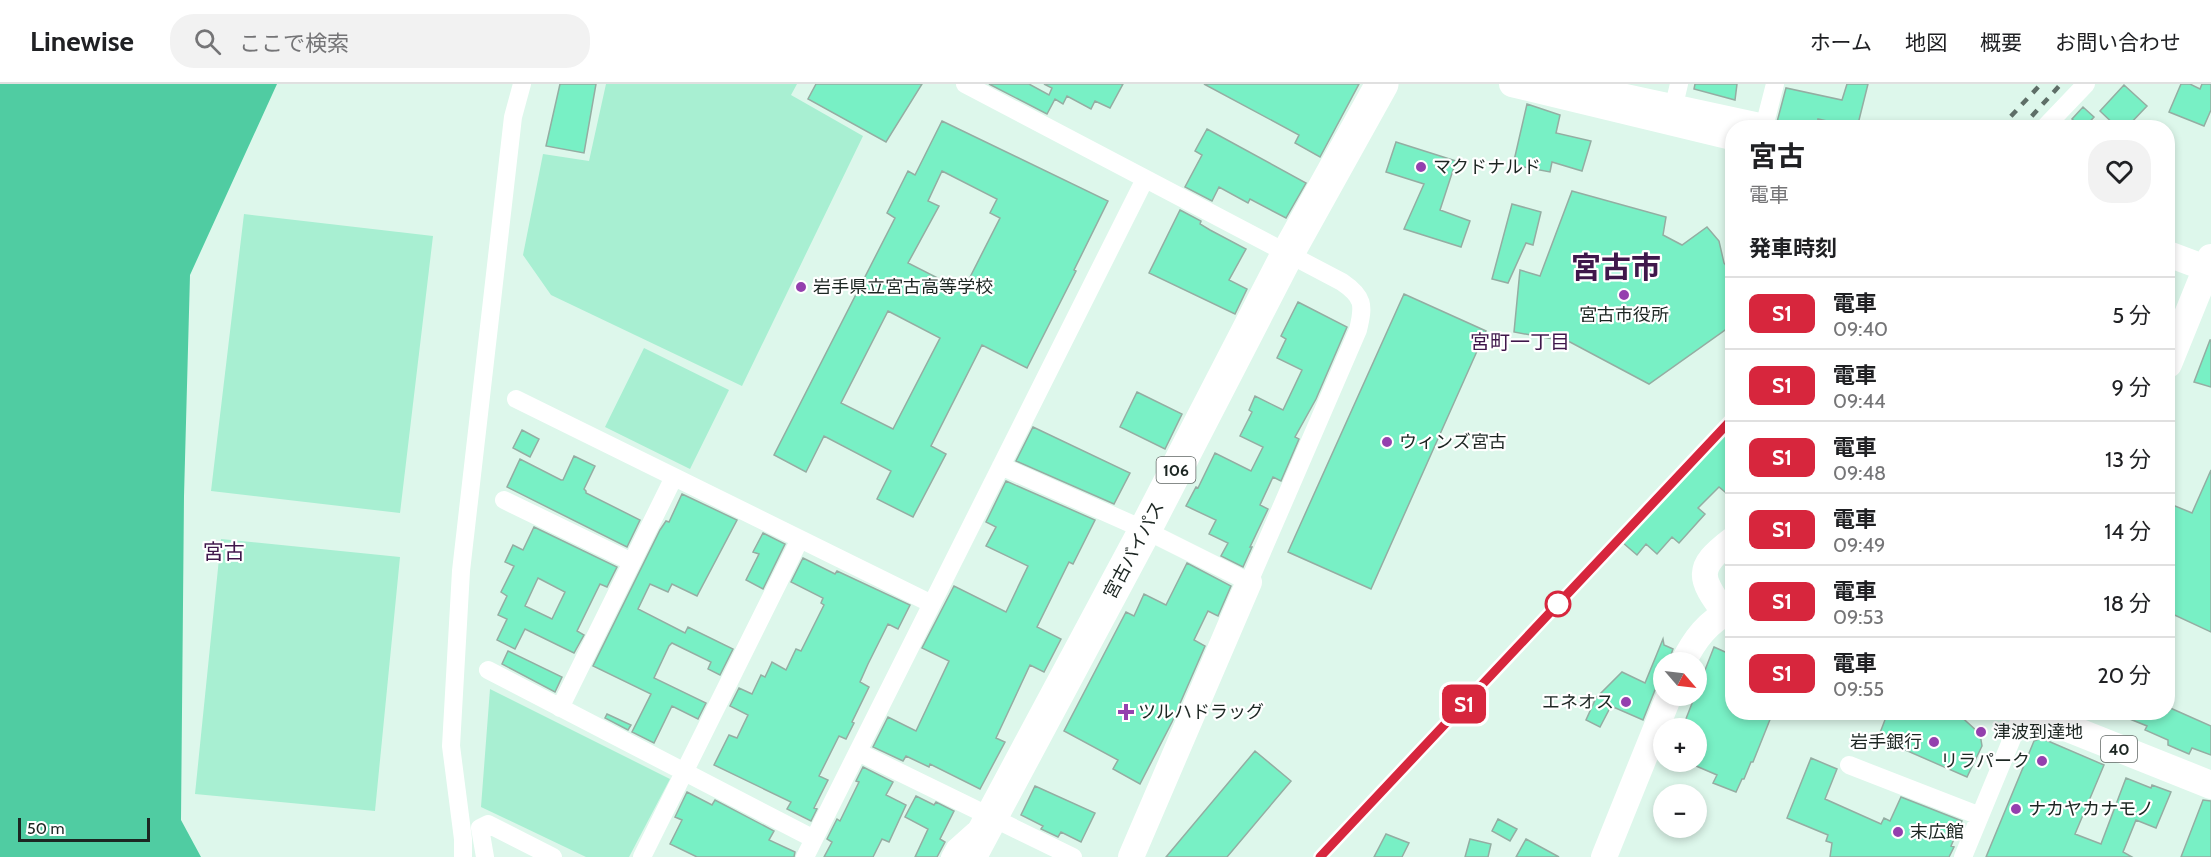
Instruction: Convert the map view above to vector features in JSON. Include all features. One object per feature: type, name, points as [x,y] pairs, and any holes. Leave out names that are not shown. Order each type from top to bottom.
[{"type":"highway","name":"宮古バイパス","points":[[969,857],[1145,530],[1288,253],[1382,84]]},
{"type":"main road","points":[[2175,348],[2210,266]]},
{"type":"main road","name":"40","points":[[2048,720],[2211,785]]},
{"type":"street","points":[[463,857],[463,839],[451,746],[461,571],[513,117],[522,84]]},
{"type":"street","points":[[965,84],[999,92],[1145,179],[1342,282],[1355,291],[1363,310],[1358,330],[1131,857]]},
{"type":"street","points":[[1674,105],[1679,84]]},
{"type":"street","points":[[1767,120],[1775,84]]},
{"type":"street","points":[[2052,120],[2086,84]]},
{"type":"street","points":[[1522,87],[1589,85],[1751,120]]},
{"type":"street","points":[[1522,87],[1725,135]]},
{"type":"street","points":[[805,857],[1145,179]]},
{"type":"street","points":[[2175,256],[2210,266]]},
{"type":"street","points":[[516,399],[932,604]]},
{"type":"street","points":[[1001,466],[1145,530],[1249,582]]},
{"type":"street","points":[[560,708],[674,477]]},
{"type":"street","points":[[504,500],[632,562]]},
{"type":"street","points":[[642,857],[800,539]]},
{"type":"street","points":[[1725,546],[1712,556],[1706,566],[1704,578],[1708,590],[1725,607]]},
{"type":"street","points":[[1689,652],[1706,628],[1725,614]]},
{"type":"street","points":[[488,670],[814,839]]},
{"type":"street","points":[[1604,857],[1665,706]]},
{"type":"street","points":[[1963,857],[2020,720]]},
{"type":"street","points":[[858,752],[1073,857]]},
{"type":"street","points":[[1849,765],[1980,816]]},
{"type":"street","points":[[485,857],[480,828],[488,824],[554,857]]},
{"type":"shaded area","points":[[0,84],[277,84],[190,275],[184,496],[181,820],[201,857],[0,857]]},
{"type":"shaded area","points":[[606,84],[797,84],[791,95],[863,136],[742,386],[551,295],[523,255],[543,154],[589,161]]},
{"type":"shaded area","points":[[244,214],[433,236],[400,513],[211,491]]},
{"type":"shaded area","points":[[644,348],[729,390],[690,469],[605,427]]},
{"type":"shaded area","points":[[221,539],[400,557],[375,811],[195,794]]},
{"type":"shaded area","points":[[490,689],[670,779],[629,857],[586,857],[481,807]]},
{"type":"building","points":[[560,84],[596,84],[584,153],[546,146]]},
{"type":"building","points":[[816,84],[922,84],[886,142],[808,99]]},
{"type":"building","points":[[989,84],[1029,84],[1049,95],[1052,88],[1044,84],[1123,84],[1110,108],[1095,101],[1091,109],[1067,96],[1063,104],[1055,99],[1047,114]]},
{"type":"building","points":[[1204,84],[1359,84],[1320,157],[1295,143],[1299,135]]},
{"type":"building","points":[[1695,84],[1737,84],[1735,100],[1694,89]]},
{"type":"building","points":[[1847,84],[1868,84],[1859,120],[1778,120],[1786,88],[1842,100]]},
{"type":"building","points":[[2181,84],[2190,84],[2200,89],[2202,84],[2211,84],[2211,110],[2204,126],[2169,112]]},
{"type":"building","points":[[2124,85],[2147,106],[2134,120],[2110,120],[2100,111]]},
{"type":"building","points":[[1527,104],[1560,115],[1556,133],[1591,141],[1582,171],[1552,162],[1550,172],[1513,165]]},
{"type":"building","points":[[2083,107],[2094,117],[2091,120],[2072,119]]},
{"type":"building","points":[[942,121],[1108,201],[1027,368],[982,345],[931,446],[946,454],[913,517],[877,499],[891,471],[824,436],[806,472],[774,455],[895,218],[887,213],[908,171],[915,175]],"holes":[[[942,171],[997,199],[990,213],[1000,218],[963,291],[908,263],[939,206],[928,201]],[[888,311],[940,338],[893,429],[841,403]]]},
{"type":"building","points":[[1207,129],[1306,183],[1286,218],[1250,199],[1248,203],[1219,187],[1212,201],[1185,187],[1202,155],[1195,151]]},
{"type":"building","points":[[1396,142],[1456,161],[1440,210],[1470,221],[1461,247],[1404,229],[1424,184],[1386,172]]},
{"type":"building","points":[[1572,191],[1666,217],[1663,235],[1682,245],[1707,227],[1719,241],[1725,264],[1725,330],[1649,384],[1570,342],[1514,332],[1520,270],[1540,276]]},
{"type":"building","points":[[1512,204],[1541,212],[1533,245],[1526,243],[1508,283],[1492,279]]},
{"type":"building","points":[[1180,210],[1201,221],[1200,224],[1210,230],[1246,249],[1229,280],[1247,289],[1235,314],[1149,273]]},
{"type":"building","name":"ウィンズ宮古","points":[[1404,294],[1486,331],[1371,589],[1288,552]]},
{"type":"building","points":[[1298,302],[1347,327],[1316,399],[1295,437],[1299,439],[1281,481],[1273,477],[1260,505],[1268,509],[1243,567],[1221,556],[1228,543],[1209,534],[1216,520],[1186,506],[1196,487],[1198,488],[1215,453],[1251,471],[1263,447],[1240,436],[1252,412],[1249,410],[1255,396],[1283,410],[1302,370],[1277,358],[1286,339],[1281,336]]},
{"type":"building","points":[[2211,340],[2211,387],[2194,382]]},
{"type":"building","points":[[1137,392],[1182,414],[1165,449],[1120,427]]},
{"type":"building","points":[[1033,427],[1130,473],[1114,504],[1016,461]]},
{"type":"building","points":[[522,430],[539,439],[530,457],[513,448]]},
{"type":"building","points":[[1725,434],[1725,492],[1719,487],[1698,508],[1705,514],[1679,543],[1672,537],[1657,554],[1646,544],[1637,555],[1622,542]]},
{"type":"building","points":[[574,456],[595,466],[584,489],[586,493],[640,520],[627,547],[507,487],[520,459],[563,480]]},
{"type":"building","points":[[2211,470],[2211,632],[2175,615],[2175,506],[2192,513]]},
{"type":"building","points":[[1006,481],[1095,520],[1073,564],[1069,562],[1037,627],[1061,639],[1044,672],[1030,665],[996,738],[1005,742],[980,789],[930,764],[929,767],[906,756],[903,761],[873,747],[888,717],[916,731],[949,661],[922,648],[954,586],[1006,612],[1028,566],[986,546],[996,527],[986,522]]},
{"type":"building","points":[[682,494],[737,520],[697,596],[672,584],[668,592],[650,584],[638,609],[685,633],[688,627],[733,649],[720,675],[708,669],[711,662],[672,643],[669,646],[654,678],[706,703],[698,719],[672,706],[654,743],[632,732],[651,694],[593,666],[660,530],[666,521],[669,522]]},
{"type":"building","points":[[534,527],[617,567],[607,587],[600,584],[577,631],[584,635],[574,653],[525,629],[515,649],[497,640],[507,619],[498,615],[507,596],[501,592],[514,566],[505,562],[513,545],[523,550]],"holes":[[[538,578],[565,592],[552,619],[525,606]]]},
{"type":"building","points":[[763,533],[785,544],[763,589],[746,580],[759,554],[753,552]]},
{"type":"building","points":[[803,558],[910,605],[898,629],[888,624],[868,664],[860,682],[869,687],[846,739],[839,736],[819,776],[828,780],[814,808],[817,809],[811,821],[787,809],[791,802],[714,765],[729,735],[737,738],[748,715],[730,706],[739,688],[752,694],[761,675],[765,677],[772,662],[786,670],[796,649],[801,651],[824,605],[821,603],[823,598],[791,582]]},
{"type":"building","points":[[1187,563],[1231,586],[1218,616],[1208,611],[1194,640],[1205,646],[1172,722],[1140,784],[1113,769],[1118,760],[1064,731],[1126,612],[1134,616],[1144,594],[1166,605]]},
{"type":"building","name":"エネオス","points":[[1663,639],[1664,645],[1673,649],[1672,652],[1658,652]]},
{"type":"building","points":[[1714,647],[1725,652],[1725,720],[1770,720],[1753,762],[1736,792],[1713,783],[1717,775],[1707,771],[1707,718],[1686,718],[1691,706],[1707,706],[1707,665]]},
{"type":"building","points":[[508,651],[562,677],[555,692],[502,664]]},
{"type":"building","name":"エネオス","points":[[1653,663],[1653,695],[1643,720],[1611,706],[1600,727],[1586,720],[1596,698],[1622,672],[1645,683]]},
{"type":"building","points":[[2175,710],[2211,726],[2211,755],[2192,748],[2189,754],[2168,745],[2168,740],[2145,730],[2147,726],[2132,720],[2175,720]]},
{"type":"building","points":[[607,714],[631,725],[628,730],[605,718]]},
{"type":"building","name":"岩手銀行","points":[[1885,720],[1965,720],[1980,734],[1982,746],[1967,777],[1878,738]]},
{"type":"building","points":[[2041,738],[2104,765],[2075,834],[2101,844],[2126,778],[2151,788],[2152,785],[2171,792],[2156,828],[2136,820],[2123,852],[2132,857],[1986,857],[2034,741]]},
{"type":"building","points":[[1255,751],[1291,781],[1227,857],[1166,857]]},
{"type":"building","points":[[1811,758],[1837,769],[1825,799],[1881,824],[1884,818],[1890,821],[1901,797],[1962,821],[1951,846],[1954,847],[1949,857],[1830,857],[1832,843],[1826,841],[1828,835],[1787,818]]},
{"type":"building","points":[[863,767],[893,782],[886,795],[906,805],[889,842],[882,839],[873,857],[824,857],[832,842],[827,839],[837,819],[840,821],[859,782],[856,781]]},
{"type":"building","points":[[1035,786],[1095,813],[1081,842],[1061,832],[1058,837],[1041,829],[1043,826],[1021,815]]},
{"type":"building","points":[[687,792],[712,805],[715,800],[774,831],[769,840],[795,852],[794,857],[697,857],[670,844],[682,820],[675,817]]},
{"type":"building","points":[[916,796],[954,811],[940,839],[945,842],[937,857],[915,857],[928,829],[905,817]]},
{"type":"building","points":[[2203,800],[2211,801],[2211,857],[2181,857]]},
{"type":"building","points":[[1498,819],[1517,829],[1510,841],[1492,831]]},
{"type":"building","points":[[1386,834],[1409,843],[1402,857],[1374,857]]},
{"type":"building","points":[[1470,839],[1491,844],[1488,857],[1465,857]]},
{"type":"building","points":[[1526,839],[1559,857],[1516,857]]},
{"type":"railway","points":[[2007,120],[2041,84]]},
{"type":"railway","points":[[2028,120],[2061,84]]},
{"type":"railway","points":[[1320,857],[1725,426]]},
{"type":"train","name":"S1","points":[[1320,857],[1725,426]]},
{"type":"place","name":"マクドナルド","points":[[1421,167]]},
{"type":"place","name":"岩手県立宮古高等学校","points":[[801,287]]},
{"type":"place","name":"宮古市役所","points":[[1624,295]]},
{"type":"place","name":"ウィンズ宮古","points":[[1387,442]]},
{"type":"place","name":"エネオス","points":[[1626,702]]},
{"type":"place","name":"ツルハドラッグ","points":[[1126,712]]},
{"type":"place","name":"津波到達地","points":[[1981,732]]},
{"type":"place","name":"岩手銀行","points":[[1934,742]]},
{"type":"place","name":"リラパーク","points":[[2042,761]]},
{"type":"place","name":"ナカヤカナモノ","points":[[2016,809]]},
{"type":"place","name":"末広館","points":[[1898,832]]},
{"type":"district","name":"宮古市","points":[[1616,268]]},
{"type":"district","name":"宮町一丁目","points":[[1520,342]]},
{"type":"district","name":"宮古","points":[[224,552]]}]
